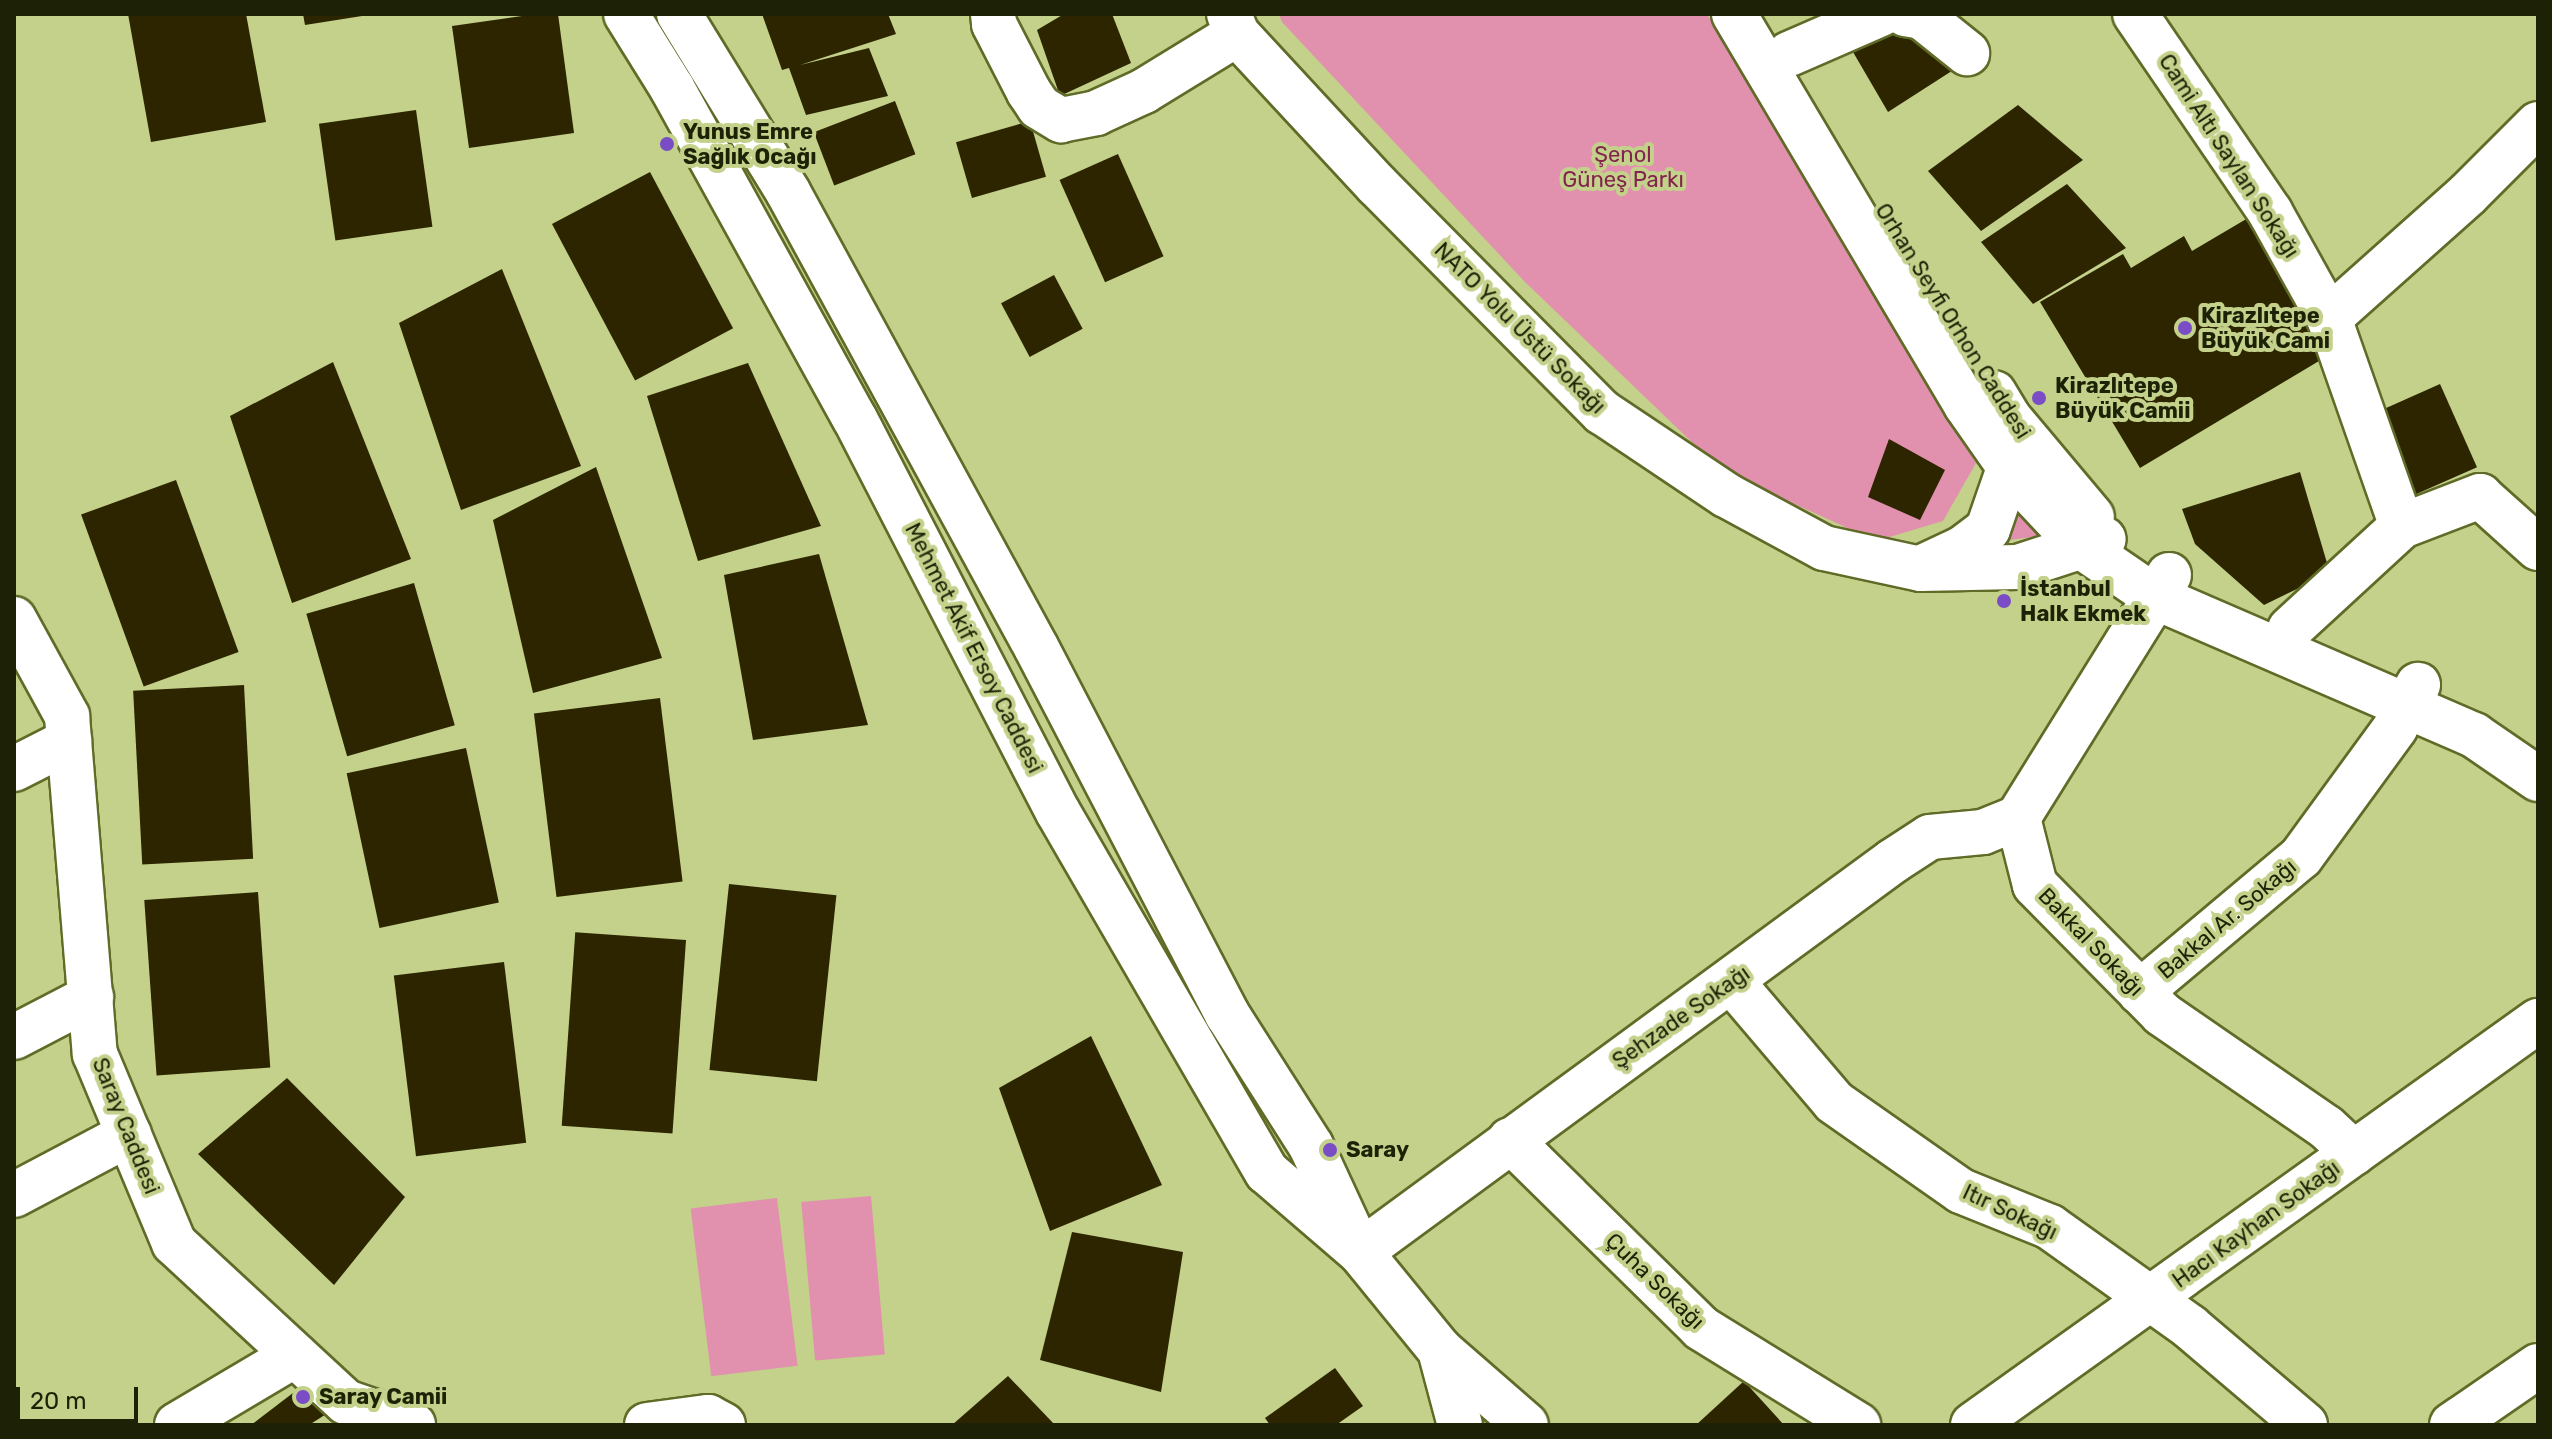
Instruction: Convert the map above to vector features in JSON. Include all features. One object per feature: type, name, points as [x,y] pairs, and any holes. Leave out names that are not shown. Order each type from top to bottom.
[{"type":"street","name":"Mehmet Akif Ersoy Caddesi","points":[[626,14],[672,88],[855,419],[1058,812],[1267,1172],[1360,1252],[1440,1350],[1526,1425]]},
{"type":"street","name":"Mehmet Akif Ersoy Caddesi","points":[[679,14],[796,206],[1036,647],[1227,1014],[1311,1146],[1360,1252]]},
{"type":"street","points":[[993,14],[994,24],[1029,92],[1039,107],[1061,120],[1096,113],[1144,91],[1233,24]]},
{"type":"street","points":[[1734,14],[1966,405],[2009,468],[2096,542]]},
{"type":"street","name":"Orhan Seyfi Orhon Caddesi","points":[[1765,14],[2009,418],[2096,542],[2162,586],[2290,629],[2411,695],[2522,730],[2538,742]]},
{"type":"street","points":[[1789,54],[1881,14]]},
{"type":"street","points":[[1905,14],[1922,17],[1967,53]]},
{"type":"street","name":"Cami Altı Saylan Sokağı","points":[[2135,14],[2270,212],[2329,318],[2402,526]]},
{"type":"street","name":"NATO Yolu Üstü Sokağı","points":[[1233,24],[1377,185],[1602,412],[1726,495],[1824,548],[1921,569],[2018,567],[2096,542]]},
{"type":"street","points":[[2329,318],[2468,194],[2538,124]]},
{"type":"street","points":[[1921,569],[1963,548],[1988,529],[2009,468]]},
{"type":"street","points":[[2290,629],[2402,526],[2480,496],[2538,548]]},
{"type":"street","points":[[2018,818],[2162,586],[2411,695],[2538,779]]},
{"type":"street","name":"Saray Caddesi","points":[[14,619],[67,716],[95,1054],[174,1243],[357,1414],[413,1425]]},
{"type":"street","name":"Bakkal Ar. Sokağı","points":[[2140,992],[2301,857],[2395,728],[2411,695]]},
{"type":"street","points":[[14,769],[69,741]]},
{"type":"street","name":"Şehzade Sokağı","points":[[1360,1252],[1673,1020],[1732,982],[1930,837],[1983,832],[2018,818]]},
{"type":"street","name":"Bakkal Sokağı","points":[[2018,818],[2035,885],[2162,1014],[2326,1127],[2354,1153]]},
{"type":"street","name":"Itır Sokağı","points":[[1732,982],[1834,1102],[1961,1191],[2050,1227],[2190,1327],[2305,1425]]},
{"type":"street","points":[[14,1037],[91,997]]},
{"type":"street","name":"Hacı Kayhan Sokağı","points":[[1973,1425],[2538,1021]]},
{"type":"street","points":[[14,1195],[129,1134]]},
{"type":"street","name":"Çuha Sokağı","points":[[1510,1140],[1701,1328],[1858,1425]]},
{"type":"street","points":[[1440,1350],[1460,1425]]},
{"type":"street","points":[[177,1425],[295,1355]]},
{"type":"street","points":[[2452,1425],[2538,1366]]},
{"type":"street","points":[[647,1425],[708,1417],[723,1425]]},
{"type":"green space","name":"Şenol Güneş Parkı","points":[[1279,14],[1707,14],[1976,463],[1943,521],[1876,541],[1722,471],[1525,282],[1282,22]]},
{"type":"green space","points":[[2010,498],[2046,535],[1987,543]]},
{"type":"green space","points":[[871,1196],[885,1354],[815,1360],[801,1202]]},
{"type":"green space","points":[[777,1198],[798,1366],[711,1376],[691,1209]]},
{"type":"building","points":[[128,14],[246,14],[266,122],[151,142]]},
{"type":"building","points":[[303,14],[362,14],[362,16],[305,25]]},
{"type":"building","points":[[536,14],[558,14],[574,133],[469,148],[452,26]]},
{"type":"building","points":[[762,14],[888,14],[896,34],[800,65],[869,48],[888,96],[806,115],[789,68],[782,70]]},
{"type":"building","points":[[1064,14],[1112,14],[1131,63],[1060,96],[1037,30]]},
{"type":"building","points":[[1902,29],[1958,67],[1888,112],[1853,52]]},
{"type":"building","points":[[895,101],[915,154],[834,185],[814,132]]},
{"type":"building","points":[[2018,105],[2083,160],[1981,231],[1928,171]]},
{"type":"building","points":[[416,110],[432,227],[335,240],[319,124]]},
{"type":"building","points":[[1030,121],[1046,177],[972,198],[956,142]]},
{"type":"building","points":[[1118,154],[1164,256],[1105,282],[1060,180]]},
{"type":"building","points":[[650,172],[733,328],[635,380],[552,224]]},
{"type":"building","points":[[2067,184],[2126,248],[2033,304],[1981,242]]},
{"type":"building","name":"Kirazlıtepe Büyük Cami","points":[[2248,218],[2329,355],[2140,468],[2040,302],[2123,254],[2131,268],[2184,236],[2192,251]]},
{"type":"building","points":[[502,269],[581,466],[461,510],[399,323]]},
{"type":"building","points":[[1054,275],[1083,329],[1030,357],[1001,303]]},
{"type":"building","points":[[333,362],[411,559],[292,603],[230,416]]},
{"type":"building","points":[[748,363],[821,526],[698,561],[647,396]]},
{"type":"building","points":[[2440,384],[2477,467],[2413,496],[2376,412]]},
{"type":"building","points":[[1889,439],[1945,470],[1920,520],[1868,497]]},
{"type":"building","points":[[596,467],[662,658],[533,693],[493,520]]},
{"type":"building","points":[[2300,472],[2330,573],[2264,605],[2195,544],[2182,509]]},
{"type":"building","points":[[176,480],[239,652],[144,687],[81,515]]},
{"type":"building","points":[[819,554],[868,725],[753,740],[724,575]]},
{"type":"building","points":[[414,583],[455,725],[347,756],[306,614]]},
{"type":"building","points":[[244,685],[253,859],[142,865],[133,691]]},
{"type":"building","points":[[660,698],[683,882],[556,897],[534,713]]},
{"type":"building","points":[[466,748],[499,903],[380,928],[347,773]]},
{"type":"building","points":[[729,884],[836,895],[817,1081],[709,1070]]},
{"type":"building","points":[[258,892],[270,1068],[157,1076],[144,900]]},
{"type":"building","points":[[575,932],[686,940],[672,1134],[562,1126]]},
{"type":"building","points":[[504,962],[526,1143],[416,1156],[394,976]]},
{"type":"building","points":[[1091,1036],[1162,1185],[1050,1231],[999,1088]]},
{"type":"building","points":[[287,1078],[405,1197],[334,1285],[198,1154]]},
{"type":"building","points":[[1072,1232],[1183,1252],[1161,1392],[1040,1360]]},
{"type":"building","points":[[1335,1368],[1363,1406],[1336,1425],[1270,1425],[1265,1418]]},
{"type":"building","points":[[1008,1376],[1055,1425],[952,1425]]},
{"type":"building","points":[[1744,1381],[1784,1425],[1696,1425]]},
{"type":"building","name":"Saray Camii","points":[[306,1383],[331,1411],[309,1425],[251,1425]]},
{"type":"place","name":"Yunus Emre Sağlık Ocağı","points":[[667,144]]},
{"type":"place","name":"Kirazlıtepe Büyük Cami","points":[[2185,328]]},
{"type":"place","name":"Kirazlıtepe Büyük Camii","points":[[2039,398]]},
{"type":"place","name":"İstanbul Halk Ekmek","points":[[2004,601]]},
{"type":"place","name":"Saray","points":[[1330,1150]]},
{"type":"place","name":"Saray Camii","points":[[303,1397]]}]
